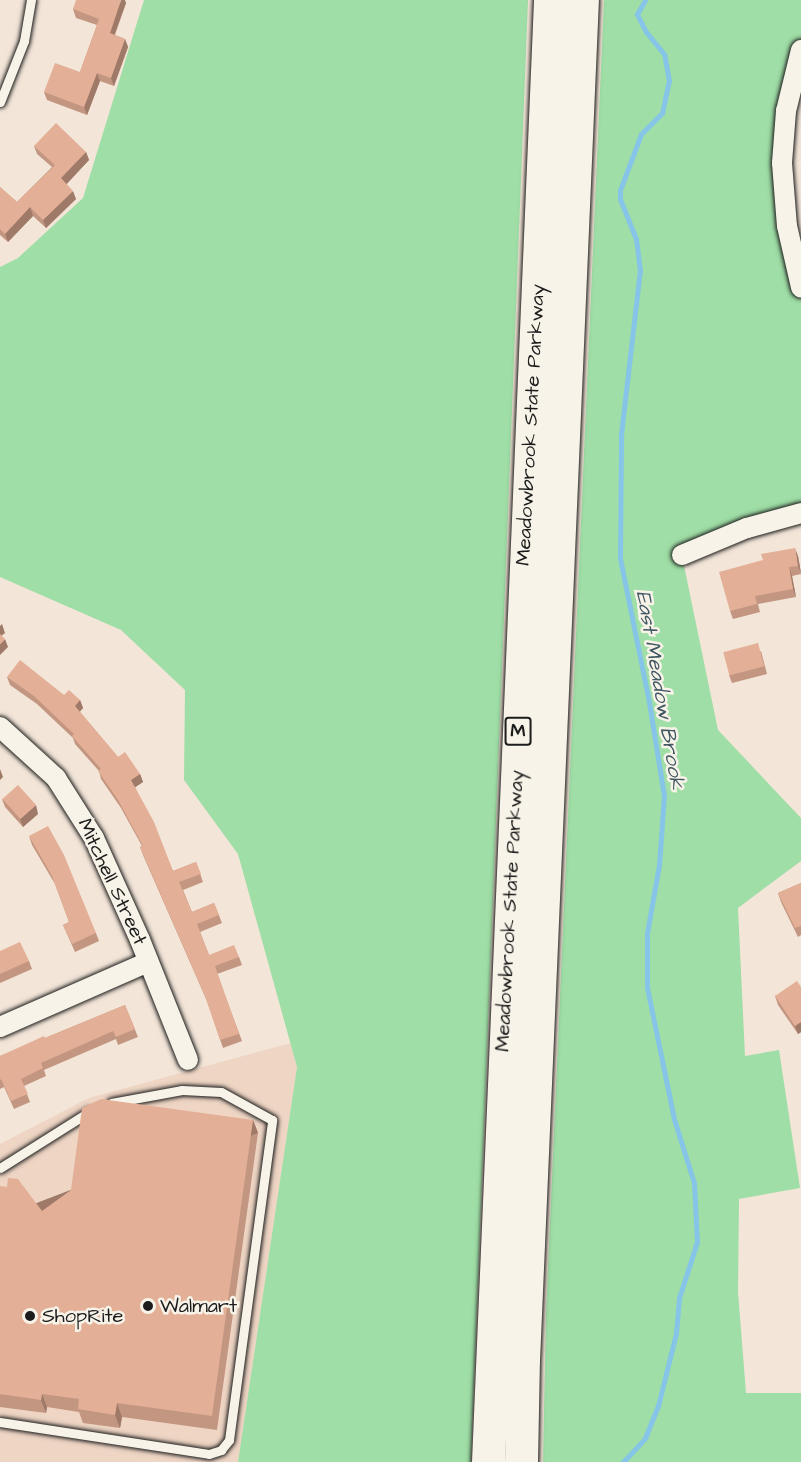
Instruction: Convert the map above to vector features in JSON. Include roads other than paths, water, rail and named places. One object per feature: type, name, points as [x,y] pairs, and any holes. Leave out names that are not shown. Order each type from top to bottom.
[{"type":"highway","name":"Meadowbrook State Parkway","points":[[488,1462],[550,0]]},
{"type":"highway","name":"Meadowbrook State Parkway","points":[[521,1462],[524,1336],[582,0]]},
{"type":"street","points":[[801,50],[786,111],[782,163],[787,226],[801,287]]},
{"type":"street","points":[[682,555],[747,528],[801,513]]},
{"type":"street","name":"Mitchell Street","points":[[0,727],[56,778],[94,838],[188,1060]]},
{"type":"street","points":[[0,1028],[148,962]]},
{"type":"lane","points":[[0,102],[24,41],[31,0]]},
{"type":"lane","points":[[0,1422],[209,1458],[221,1450],[229,1440],[272,1120],[221,1092],[182,1090],[105,1105]]},
{"type":"lane","points":[[0,1168],[95,1108]]},
{"type":"waterway","name":"East Meadow Brook","points":[[623,1462],[645,1438],[658,1406],[676,1333],[679,1298],[697,1242],[694,1183],[674,1119],[647,987],[647,933],[659,865],[664,796],[649,702],[620,558],[621,434],[640,271],[636,239],[620,199],[620,190],[641,134],[662,113],[669,81],[664,54],[646,32],[637,14],[645,0]]},
{"type":"place","name":"Walmart","points":[[148,1306]]},
{"type":"place","name":"ShopRite","points":[[30,1316]]}]
